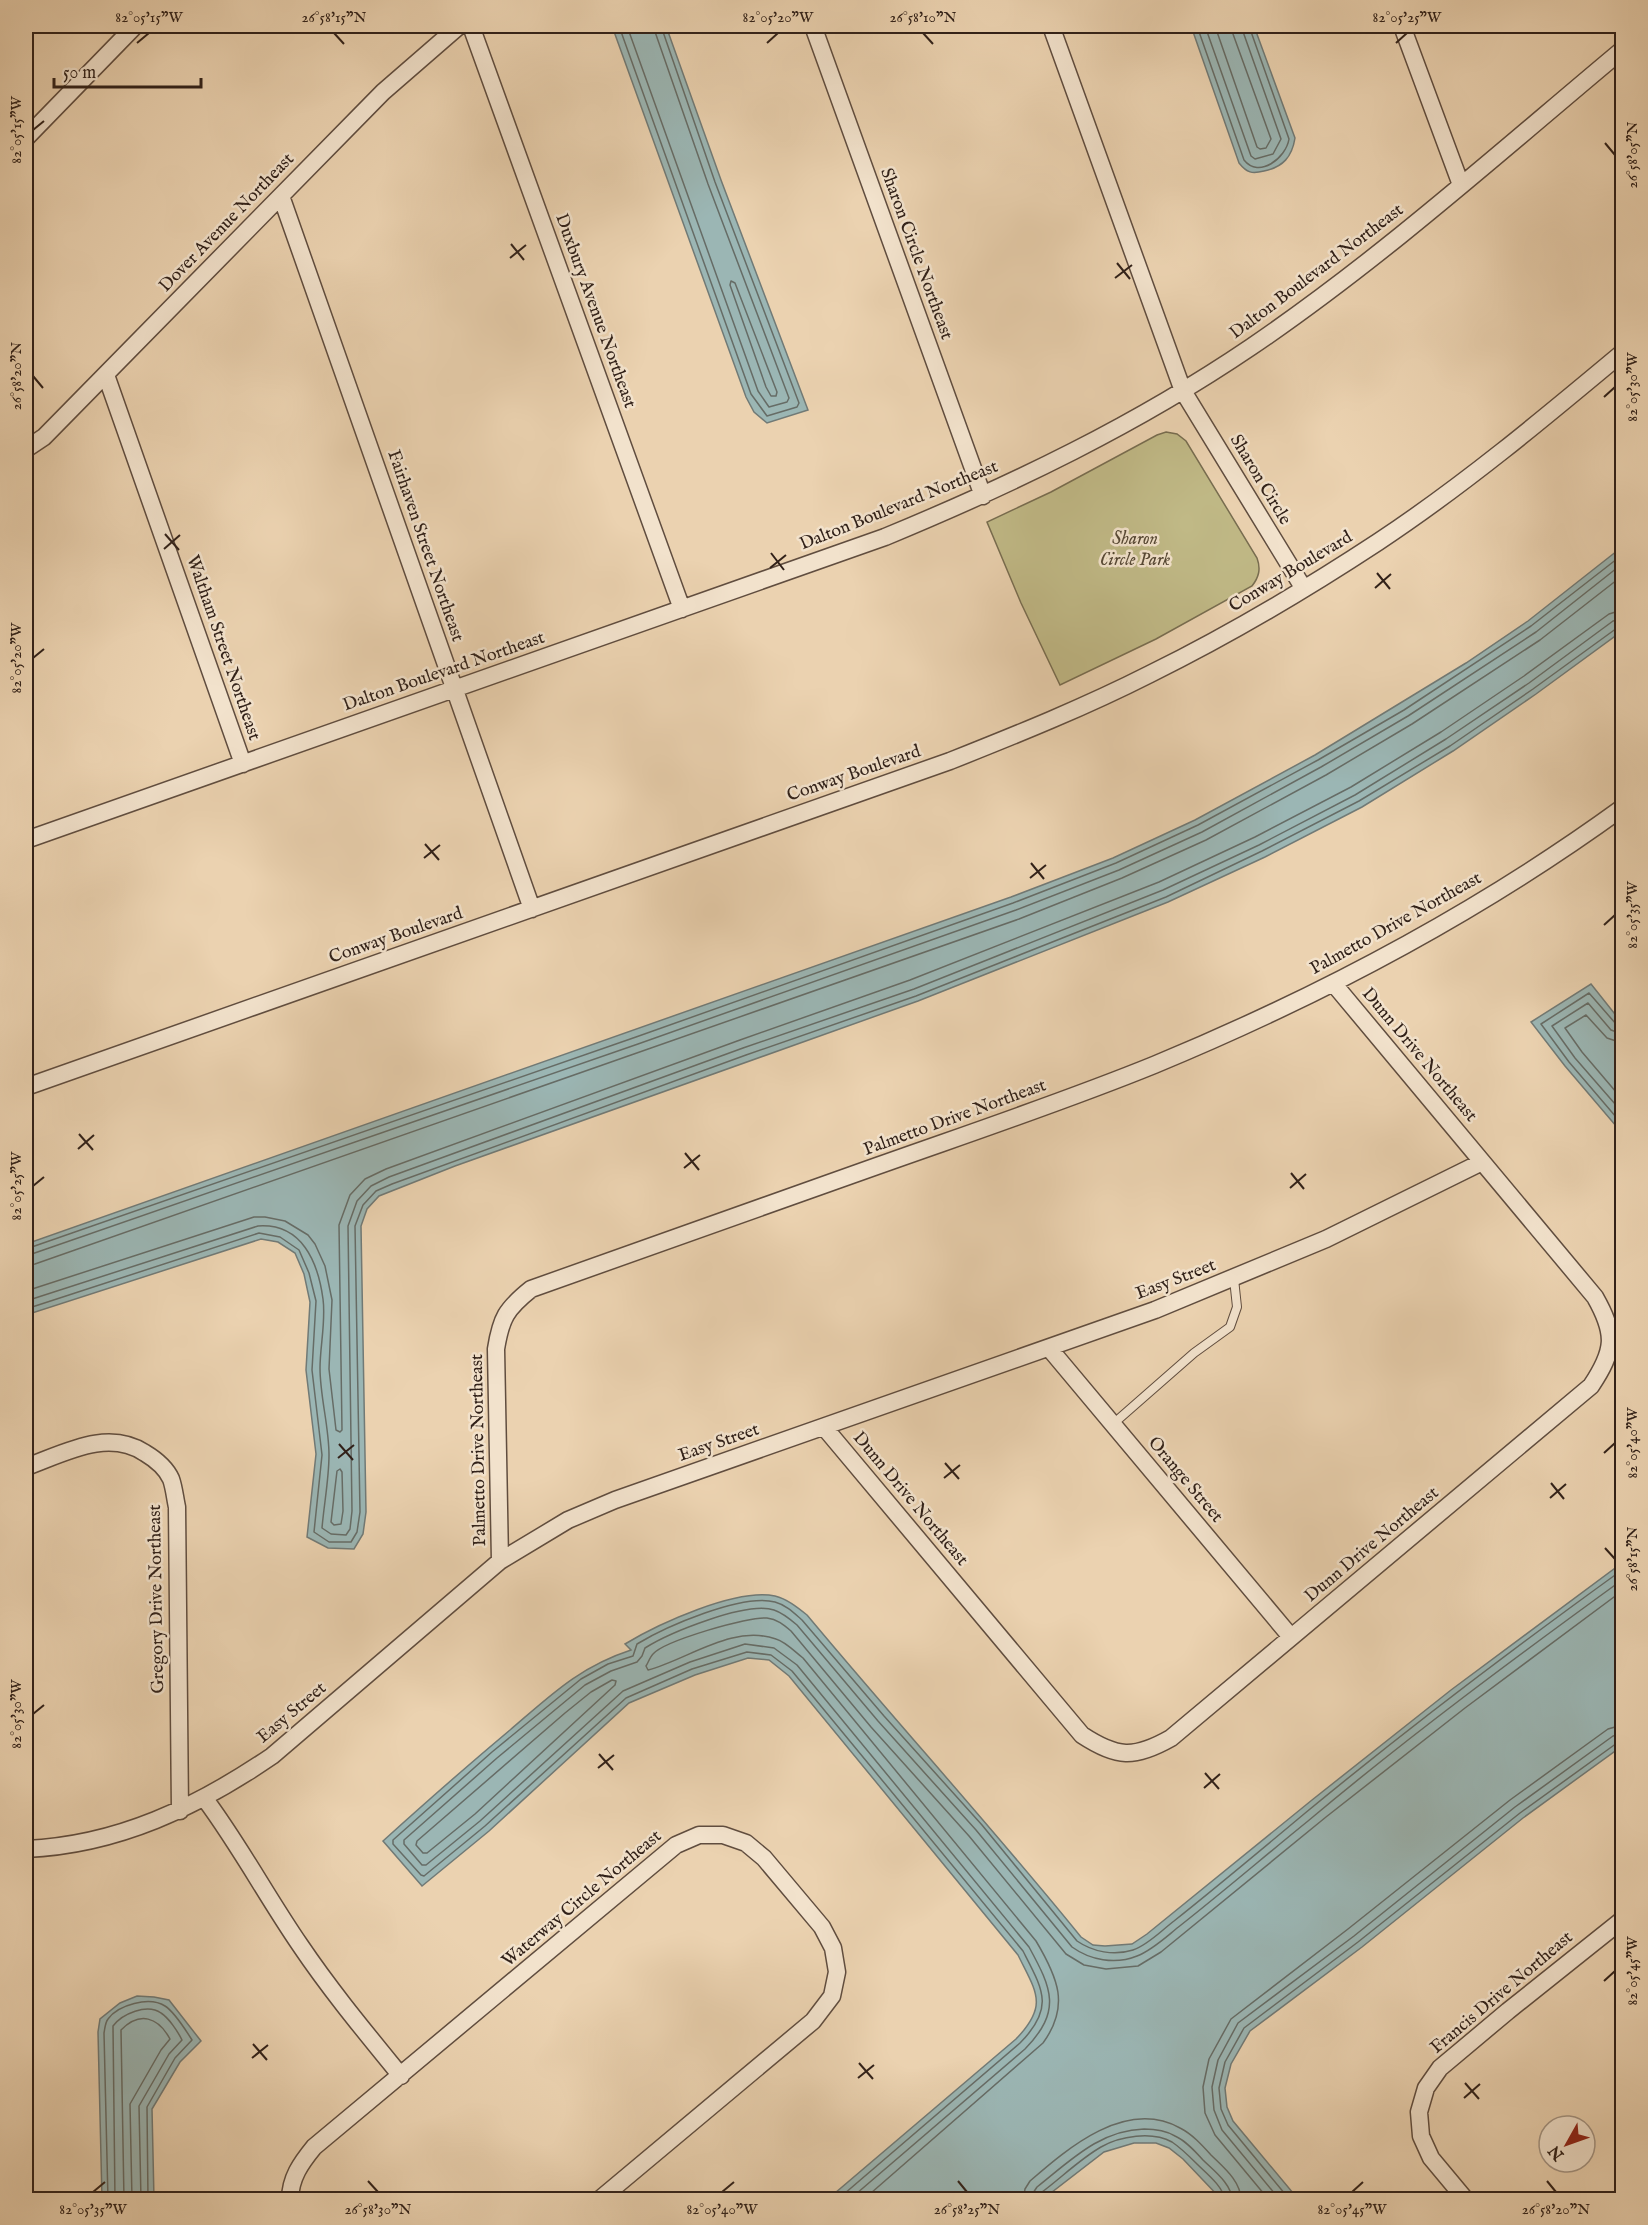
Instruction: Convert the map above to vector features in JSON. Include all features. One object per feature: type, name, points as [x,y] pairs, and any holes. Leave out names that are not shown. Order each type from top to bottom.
[{"type":"street","points":[[26,138],[135,26]]},
{"type":"street","name":"Dover Avenue Northeast","points":[[26,449],[44,437],[383,93],[459,26]]},
{"type":"street","name":"Duxbury Avenue Northeast","points":[[471,26],[682,609]]},
{"type":"street","name":"Sharon Circle Northeast","points":[[813,26],[983,496]]},
{"type":"street","points":[[1051,26],[1183,391]]},
{"type":"street","points":[[1402,26],[1461,185]]},
{"type":"street","name":"Dalton Boulevard Northeast","points":[[26,840],[885,537],[983,496],[1069,454],[1183,391],[1329,292],[1623,50]]},
{"type":"street","name":"Fairhaven Street Northeast","points":[[281,196],[532,909]]},
{"type":"street","name":"Conway Boulevard","points":[[26,1087],[950,761],[1050,720],[1191,653],[1304,589],[1380,540],[1468,478],[1623,353]]},
{"type":"street","name":"Waltham Street Northeast","points":[[106,375],[243,764]]},
{"type":"street","name":"Sharon Circle","points":[[1183,391],[1304,589]]},
{"type":"street","name":"Palmetto Drive Northeast","points":[[500,1561],[496,1349],[500,1325],[508,1311],[531,1289],[1075,1096],[1231,1032],[1333,983],[1480,901],[1619,817]]},
{"type":"street","name":"Dunn Drive Northeast","points":[[824,1427],[1082,1735],[1102,1748],[1127,1753],[1150,1750],[1171,1738],[1592,1386],[1605,1365],[1611,1342],[1607,1318],[1595,1297],[1333,983]]},
{"type":"street","name":"Easy Street","points":[[26,1849],[103,1837],[149,1823],[205,1799],[232,1783],[272,1756],[500,1561],[568,1520],[1049,1348],[1234,1279],[1326,1239],[1482,1162]]},
{"type":"street","name":"Orange Street","points":[[1049,1348],[1291,1637]]},
{"type":"street","name":"Gregory Drive Northeast","points":[[26,1467],[87,1445],[111,1441],[135,1446],[156,1460],[171,1479],[177,1507],[180,1811]]},
{"type":"street","points":[[205,1799],[233,1837],[277,1912],[301,1947],[352,2017],[402,2076]]},
{"type":"street","name":"Waterway Circle Northeast","points":[[290,2199],[297,2168],[314,2147],[402,2076],[676,1845],[699,1835],[723,1835],[746,1843],[764,1858],[822,1927],[833,1948],[837,1972],[831,1996],[813,2021],[599,2199]]},
{"type":"street","name":"Francis Drive Northeast","points":[[1466,2199],[1431,2158],[1421,2136],[1419,2112],[1426,2088],[1440,2068],[1623,1920]]},
{"type":"lane","points":[[1113,1424],[1194,1353],[1230,1327],[1237,1307],[1234,1279]]},
{"type":"green space","name":"Sharon Circle Park","points":[[1166,432],[1177,434],[1186,441],[1257,558],[1258,576],[1252,586],[1156,639],[1060,685],[1021,603],[987,522],[1051,492]]},
{"type":"water","points":[[612,26],[666,26],[721,180],[808,410],[767,423],[754,412],[746,397]]},
{"type":"water","points":[[1191,26],[1254,26],[1295,138],[1292,151],[1281,164],[1271,169],[1253,172],[1247,171],[1239,163]]},
{"type":"water","points":[[1622,547],[1622,631],[1453,751],[1362,807],[1265,857],[1168,902],[918,1001],[455,1166],[379,1196],[367,1209],[361,1226],[366,1512],[363,1534],[354,1549],[328,1548],[307,1537],[316,1454],[306,1370],[310,1302],[304,1274],[295,1253],[278,1242],[261,1239],[26,1315],[26,1244],[1011,897],[1113,858],[1195,820],[1315,755],[1466,663],[1528,621]]},
{"type":"water","points":[[1591,984],[1622,1023],[1622,1133],[1531,1022]]},
{"type":"water","points":[[1622,1563],[1622,1746],[1523,1818],[1362,1947],[1250,2031],[1231,2064],[1225,2088],[1227,2107],[1233,2121],[1298,2199],[1221,2199],[1183,2159],[1169,2148],[1156,2143],[1134,2143],[1104,2152],[1043,2199],[828,2199],[1016,2039],[1033,2017],[1036,1998],[1030,1979],[1018,1955],[789,1676],[769,1660],[748,1658],[695,1675],[629,1703],[489,1831],[422,1886],[383,1841],[566,1683],[596,1665],[631,1650],[625,1644],[677,1618],[719,1602],[740,1597],[775,1596],[788,1601],[807,1615],[1081,1937],[1093,1945],[1132,1944],[1451,1690]]},
{"type":"water","points":[[137,1996],[169,2000],[201,2041],[180,2062],[152,2109],[154,2199],[102,2199],[98,2032],[100,2019],[120,2003]]}]
